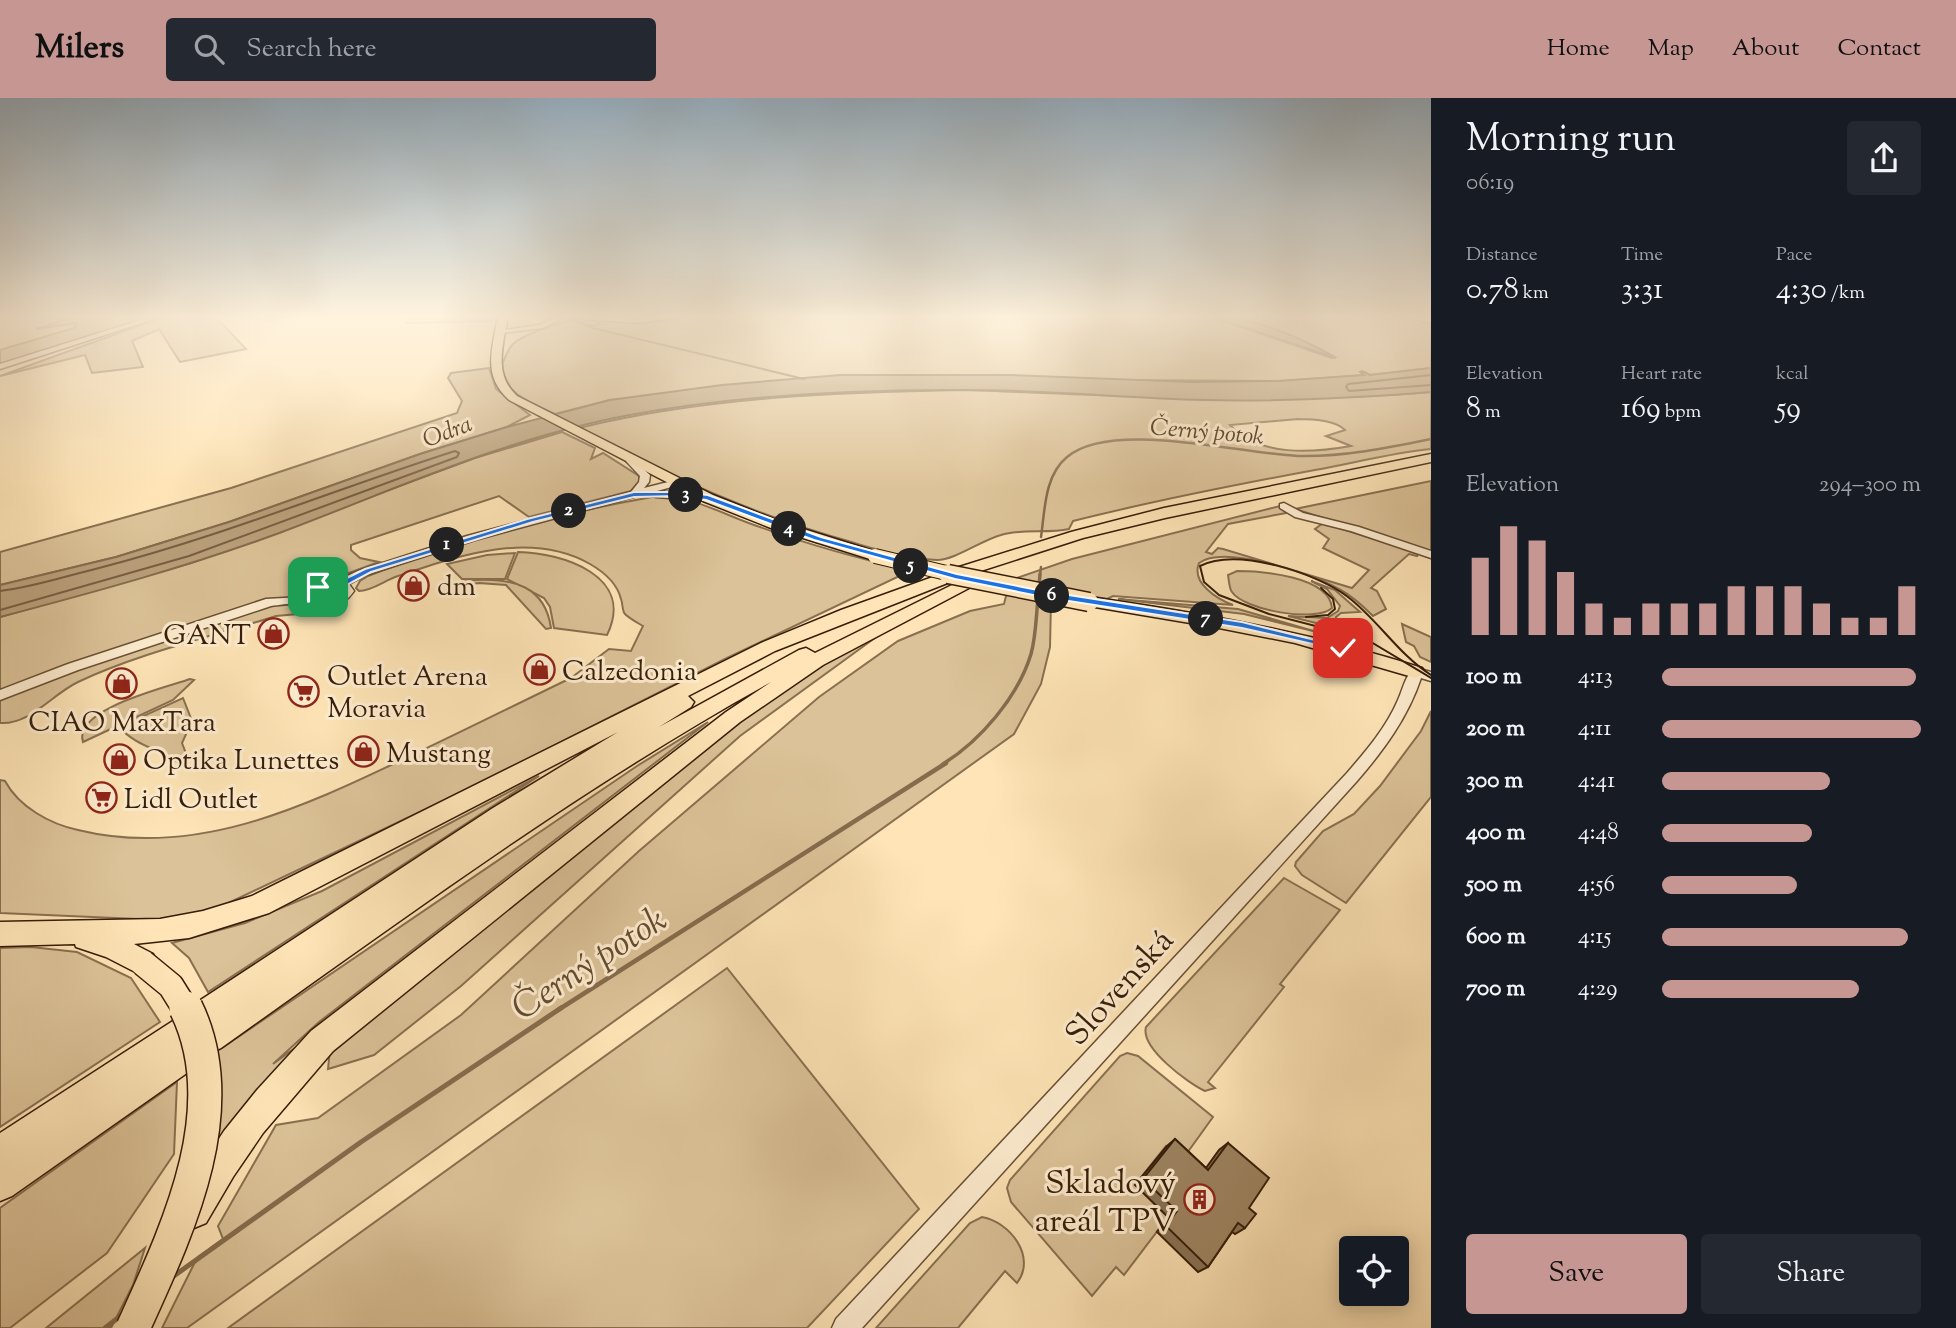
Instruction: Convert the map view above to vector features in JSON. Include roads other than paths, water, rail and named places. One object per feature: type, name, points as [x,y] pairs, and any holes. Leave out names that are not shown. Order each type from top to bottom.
[{"type":"highway","points":[[210,1038],[513,830],[712,704],[826,643],[964,580],[1164,513],[1431,458]]},
{"type":"highway","points":[[1076,541],[1431,468]]},
{"type":"highway","points":[[5,932],[146,932],[178,929],[217,920],[260,905],[757,653],[847,614],[896,597],[964,580],[1006,564]]},
{"type":"highway","points":[[133,1328],[225,1157],[278,1087],[322,1041],[733,717],[816,661],[964,580]]},
{"type":"highway","points":[[203,1015],[501,815],[639,730],[751,665],[896,597]]},
{"type":"highway","points":[[53,933],[116,948],[143,963],[165,980],[179,994],[191,1015],[201,1052],[206,1092],[189,1193],[163,1263],[133,1328]]},
{"type":"highway","points":[[0,1152],[179,1045],[0,1184]]},
{"type":"main road","points":[[496,374],[497,381],[508,394],[532,408],[676,483],[776,525],[875,556],[986,583],[1286,634],[1343,648],[1424,675]]},
{"type":"street","points":[[631,461],[645,475],[644,482],[634,495]]},
{"type":"street","points":[[307,600],[308,594],[318,587],[341,584],[362,573],[471,538],[676,483]]},
{"type":"street","points":[[634,495],[679,494],[708,498]]},
{"type":"street","points":[[1284,506],[1299,515],[1355,529],[1431,555]]},
{"type":"street","points":[[0,695],[73,667],[259,605],[282,600],[307,600],[319,606],[338,602],[348,591],[341,584]]},
{"type":"street","name":"Slovenská","points":[[845,1328],[1352,777],[1397,720],[1424,675]]},
{"type":"water","points":[[1431,374],[1431,392],[1288,400],[1232,400],[997,390],[883,391],[756,398],[630,415],[497,450],[212,556],[0,617],[0,585],[116,557],[229,522],[420,454],[507,427],[610,400],[722,385],[840,375],[1010,375],[1191,382],[1279,381]]},
{"type":"waterway","points":[[785,374],[804,379]]},
{"type":"waterway","name":"Černý potok","points":[[1041,537],[1047,494],[1054,474],[1067,457],[1087,446],[1145,439],[1315,456],[1365,451],[1431,439]]},
{"type":"waterway","name":"Černý potok","points":[[1040,575],[1041,567]]},
{"type":"waterway","name":"Černý potok","points":[[1039,586],[1040,574]]},
{"type":"waterway","name":"Černý potok","points":[[943,764],[984,730],[1017,686],[1033,647],[1038,599]]},
{"type":"waterway","name":"Černý potok","points":[[558,1010],[946,763]]},
{"type":"waterway","name":"Černý potok","points":[[171,1278],[361,1142],[558,1010]]},
{"type":"waterway","name":"Černý potok","points":[[105,1328],[123,1314]]},
{"type":"tram line","points":[[1431,675],[1408,657],[1348,597],[1317,579],[1255,561],[1234,559],[1200,566],[1204,582],[1219,595],[1269,614],[1366,639],[1431,678]]},
{"type":"tram line","points":[[1306,617],[1328,615],[1335,609],[1333,599],[1321,588]]},
{"type":"place","name":"dm","points":[[414,585]]},
{"type":"place","name":"GANT","points":[[274,634]]},
{"type":"place","name":"Calzedonia","points":[[539,670]]},
{"type":"place","name":"CIAO MaxTara","points":[[122,684]]},
{"type":"place","name":"Outlet Arena Moravia","points":[[304,691]]},
{"type":"place","name":"Mustang","points":[[363,752]]},
{"type":"place","name":"Optika Lunettes","points":[[120,759]]},
{"type":"place","name":"Lidl Outlet","points":[[101,798]]},
{"type":"place","name":"Skladový areál TPV","points":[[1199,1200]]},
{"type":"water label","name":"Odra","points":[[447,431]]}]
